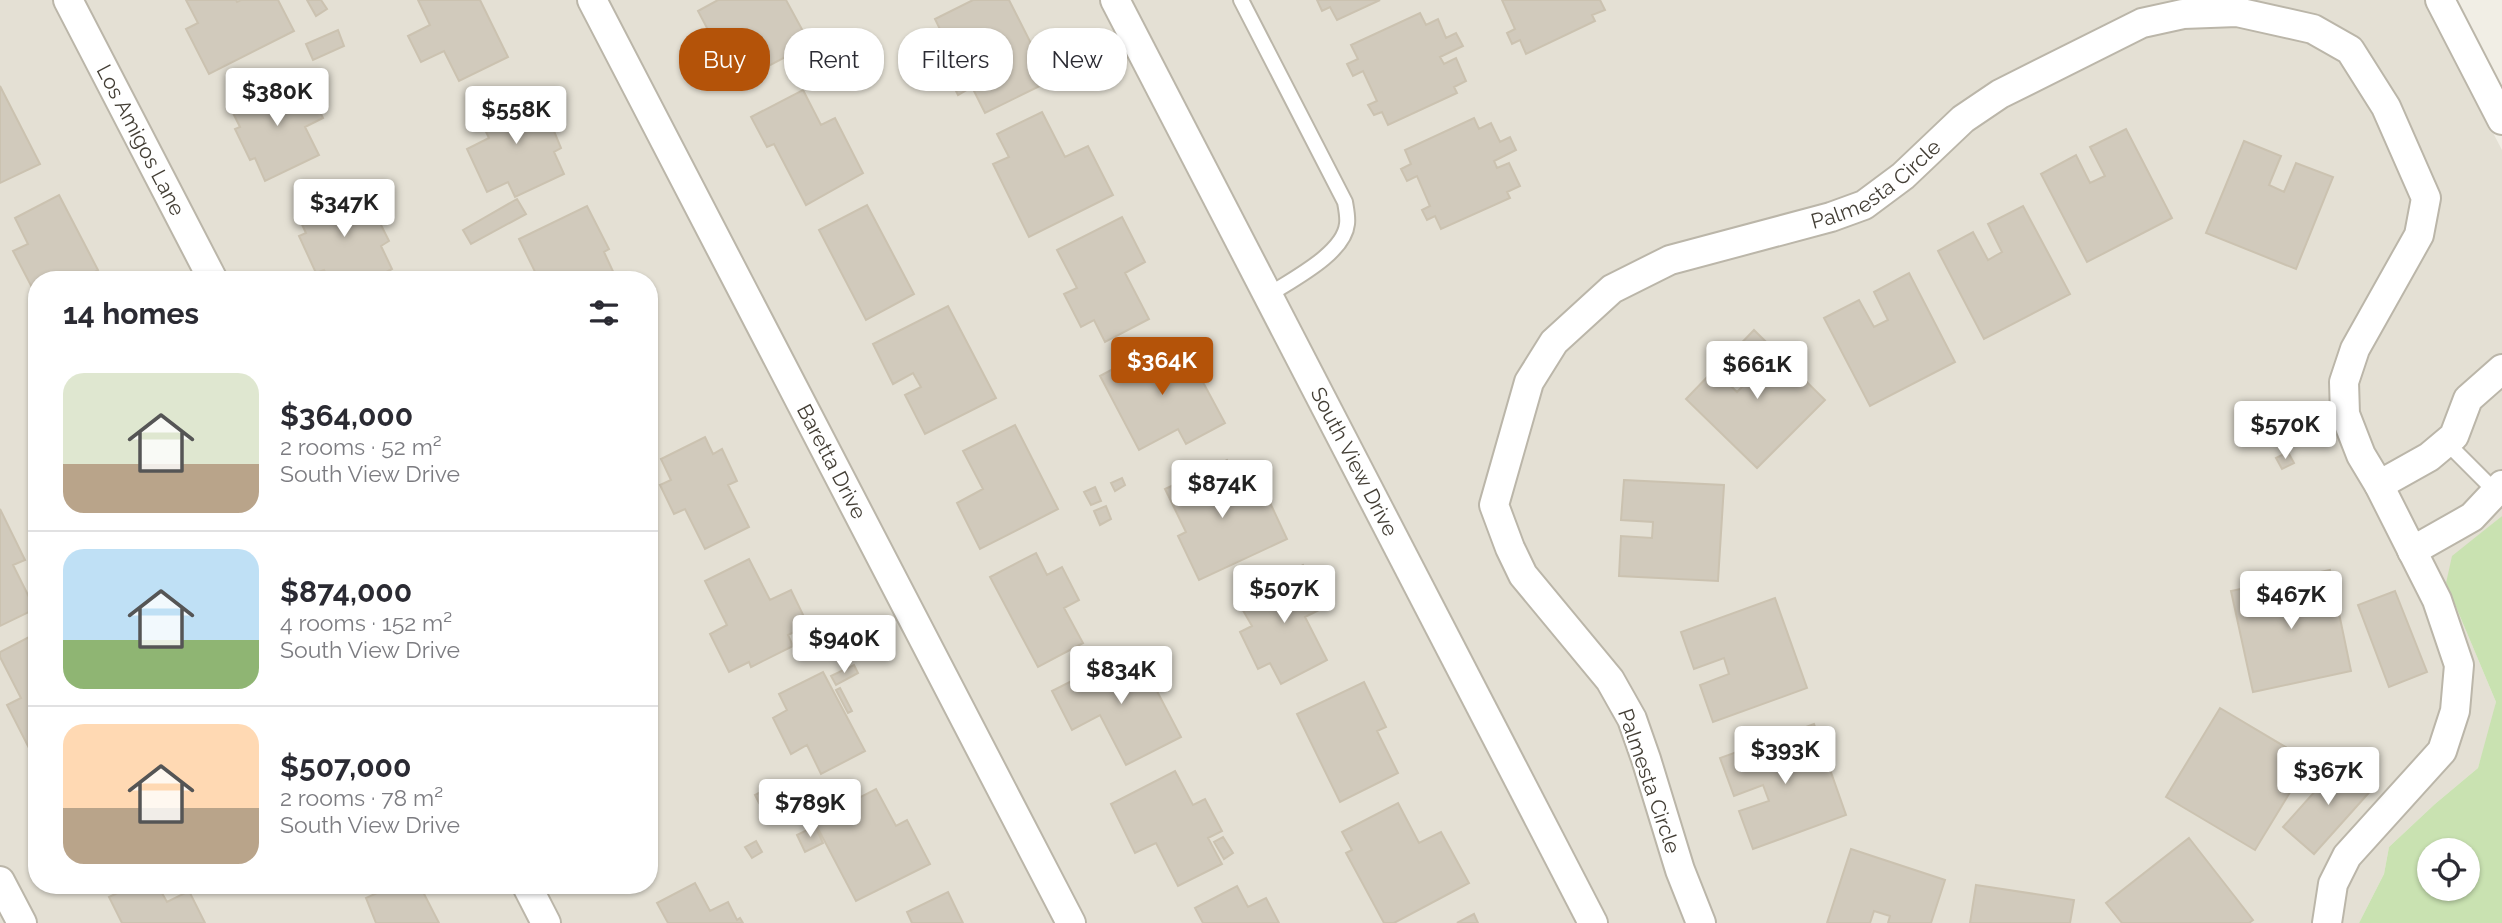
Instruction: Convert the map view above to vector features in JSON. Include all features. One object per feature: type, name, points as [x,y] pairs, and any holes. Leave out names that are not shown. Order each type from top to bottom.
[{"type":"street","name":"Los Amigos Lane","points":[[68,0],[208,271]]},
{"type":"street","name":"Baretta Drive","points":[[592,0],[1071,923]]},
{"type":"street","name":"South View Drive","points":[[1115,0],[1593,923]]},
{"type":"street","points":[[2440,0],[2502,120]]},
{"type":"street","name":"Palmesta Circle","points":[[1701,923],[1680,870],[1632,719],[1610,680],[1523,575],[1494,505],[1529,382],[1554,342],[1612,289],[1670,260],[1830,217],[1864,205],[1903,176],[1963,119],[2000,94],[2142,23],[2183,14],[2237,12],[2312,29],[2350,50],[2386,107],[2426,198],[2419,235],[2355,349],[2344,382],[2345,414],[2361,455],[2437,600],[2459,665],[2455,711],[2442,751],[2347,856],[2333,884],[2327,923]]},
{"type":"street","points":[[2379,485],[2429,457],[2454,436],[2468,399],[2502,369]]},
{"type":"street","points":[[2412,551],[2472,517],[2499,489]]},
{"type":"street","points":[[0,881],[22,923]]},
{"type":"street","points":[[531,894],[546,923]]},
{"type":"lane","points":[[1241,0],[1345,202],[1347,224],[1340,243],[1316,264],[1268,296]]},
{"type":"lane","points":[[2446,442],[2499,489]]},
{"type":"shaded area","points":[[0,0],[2424,0],[2502,150],[2502,516],[2478,536],[2446,583],[2496,702],[2478,768],[2389,847],[2384,874],[2359,923],[0,923]]},
{"type":"green space","points":[[2502,516],[2502,923],[2359,923],[2384,874],[2389,847],[2478,768],[2496,702],[2446,583],[2452,556]]},
{"type":"building","points":[[186,0],[278,0],[294,31],[209,74],[186,29],[198,23]]},
{"type":"building","points":[[307,0],[321,0],[327,9],[316,16]]},
{"type":"building","points":[[418,0],[480,0],[508,57],[459,81],[444,51],[421,62],[408,36],[430,25]]},
{"type":"building","points":[[718,0],[786,0],[801,28],[784,28],[784,58],[770,65],[770,28],[707,28],[698,11]]},
{"type":"building","points":[[973,0],[1009,0],[1027,36],[1027,91],[1030,91],[985,113],[974,91],[1013,91],[1013,28],[939,28],[935,19]]},
{"type":"building","points":[[1317,0],[1380,0],[1337,20],[1330,7],[1322,11]]},
{"type":"building","points":[[1502,0],[1600,0],[1605,10],[1592,15],[1595,21],[1526,54],[1520,40],[1512,44],[1507,33],[1515,29]]},
{"type":"building","points":[[1420,13],[1426,25],[1438,19],[1446,38],[1456,33],[1463,46],[1440,57],[1444,64],[1456,58],[1466,81],[1454,87],[1457,93],[1388,125],[1382,112],[1374,115],[1368,105],[1377,101],[1363,71],[1353,76],[1347,64],[1358,59],[1351,45]]},
{"type":"building","points":[[338,30],[344,46],[313,60],[306,44]]},
{"type":"building","points":[[282,80],[291,97],[309,89],[323,118],[305,127],[319,155],[265,181],[255,158],[250,160],[235,129],[240,127],[229,105]]},
{"type":"building","points":[[0,86],[40,164],[0,183]]},
{"type":"building","points":[[525,88],[539,118],[547,114],[561,148],[554,152],[564,174],[515,197],[508,182],[487,192],[467,149],[489,138],[476,111]]},
{"type":"building","points":[[804,91],[821,125],[835,118],[863,173],[806,205],[774,144],[767,147],[751,117]]},
{"type":"building","points":[[1042,112],[1065,157],[1088,146],[1113,195],[1029,237],[993,164],[1009,157],[997,134]]},
{"type":"building","points":[[1474,118],[1479,129],[1491,123],[1500,142],[1510,137],[1516,150],[1494,161],[1497,168],[1509,163],[1520,186],[1507,192],[1510,198],[1441,229],[1435,216],[1427,220],[1422,210],[1430,206],[1417,176],[1407,181],[1401,169],[1411,164],[1405,150]]},
{"type":"building","points":[[2126,129],[2172,218],[2087,262],[2041,174],[2076,155],[2090,183],[2105,176],[2090,147]]},
{"type":"building","points":[[2244,141],[2281,156],[2269,185],[2284,192],[2296,163],[2333,177],[2296,269],[2206,233]]},
{"type":"building","points":[[352,188],[365,215],[374,211],[389,241],[381,246],[392,269],[315,271],[299,236],[306,233],[297,214]]},
{"type":"building","points":[[59,195],[98,270],[28,271],[28,280],[13,251],[28,244],[15,218]]},
{"type":"building","points":[[517,199],[526,214],[471,244],[463,230]]},
{"type":"building","points":[[867,205],[914,294],[866,320],[819,230]]},
{"type":"building","points":[[587,206],[609,249],[604,252],[613,271],[535,271],[519,239]]},
{"type":"building","points":[[2023,206],[2070,294],[1984,339],[1938,251],[1973,232],[1988,260],[2002,252],[1988,224]]},
{"type":"building","points":[[1122,217],[1145,262],[1125,273],[1149,319],[1105,342],[1094,320],[1081,327],[1064,294],[1077,288],[1057,250]]},
{"type":"building","points":[[1909,273],[1955,362],[1870,406],[1824,318],[1859,300],[1874,327],[1888,320],[1874,292]]},
{"type":"building","points":[[948,306],[996,398],[925,434],[905,395],[921,387],[913,373],[893,384],[873,344]]},
{"type":"building","points":[[1754,330],[1825,400],[1757,468],[1686,399],[1714,370],[1737,392],[1748,381],[1726,359]]},
{"type":"building","points":[[1169,339],[1183,365],[1191,360],[1225,423],[1186,444],[1178,429],[1139,450],[1100,376]]},
{"type":"building","points":[[1015,425],[1058,509],[980,549],[957,503],[983,489],[963,451]]},
{"type":"building","points":[[705,437],[713,454],[722,449],[737,481],[728,485],[749,527],[705,549],[685,509],[674,514],[660,485],[671,480],[661,459]]},
{"type":"building","points":[[2288,452],[2294,463],[2282,469],[2276,458]]},
{"type":"building","points":[[1227,460],[1246,501],[1265,492],[1287,539],[1199,580],[1178,536],[1186,532],[1165,489]]},
{"type":"building","points":[[1122,478],[1125,485],[1115,491],[1111,483]]},
{"type":"building","points":[[1624,480],[1724,485],[1718,581],[1619,576],[1621,536],[1652,538],[1653,522],[1621,520]]},
{"type":"building","points":[[1095,487],[1101,501],[1091,505],[1084,492]]},
{"type":"building","points":[[1106,506],[1111,519],[1100,525],[1094,511]]},
{"type":"building","points":[[0,509],[25,560],[13,565],[28,595],[28,612],[0,626]]},
{"type":"building","points":[[1036,553],[1047,575],[1062,567],[1079,600],[1064,608],[1083,643],[1038,667],[990,577]]},
{"type":"building","points":[[749,559],[770,600],[791,590],[808,625],[788,635],[793,646],[751,667],[749,662],[729,672],[710,634],[727,625],[705,581]]},
{"type":"building","points":[[1303,565],[1325,607],[1305,617],[1327,660],[1281,684],[1270,663],[1258,669],[1240,632],[1252,626],[1237,600]]},
{"type":"building","points":[[2330,570],[2351,671],[2253,692],[2231,591]]},
{"type":"building","points":[[2395,591],[2427,672],[2389,687],[2358,605]]},
{"type":"building","points":[[1775,598],[1807,688],[1713,722],[1700,685],[1729,674],[1724,658],[1694,669],[1681,632]]},
{"type":"building","points":[[28,638],[28,746],[7,705],[21,698],[0,652]]},
{"type":"building","points":[[1135,649],[1181,737],[1126,765],[1100,715],[1072,730],[1052,691]]},
{"type":"building","points":[[854,665],[858,673],[836,685],[831,676]]},
{"type":"building","points":[[823,672],[865,751],[821,774],[807,745],[791,754],[773,718],[787,710],[779,694]]},
{"type":"building","points":[[1364,682],[1386,727],[1377,731],[1398,773],[1340,802],[1297,714]]},
{"type":"building","points":[[840,688],[852,711],[848,713],[836,690]]},
{"type":"building","points":[[2220,708],[2309,761],[2255,850],[2166,797]]},
{"type":"building","points":[[1814,724],[1846,815],[1753,849],[1739,811],[1769,801],[1763,785],[1734,796],[1720,758]]},
{"type":"building","points":[[2343,760],[2374,787],[2314,854],[2283,827]]},
{"type":"building","points":[[1175,771],[1193,805],[1205,799],[1222,831],[1208,838],[1222,864],[1178,886],[1156,843],[1135,853],[1111,804]]},
{"type":"building","points":[[774,785],[779,794],[759,803],[755,795]]},
{"type":"building","points":[[876,789],[896,826],[907,820],[930,864],[856,901],[814,821]]},
{"type":"building","points":[[1398,803],[1419,843],[1441,832],[1469,883],[1394,923],[1384,923],[1346,853],[1352,850],[1342,832]]},
{"type":"building","points":[[815,826],[823,843],[805,852],[797,835]]},
{"type":"building","points":[[1223,837],[1233,853],[1224,859],[1214,842]]},
{"type":"building","points":[[2189,838],[2253,920],[2249,923],[2122,923],[2106,903]]},
{"type":"building","points":[[756,841],[762,852],[752,858],[745,847]]},
{"type":"building","points":[[1851,849],[1945,880],[1931,923],[1888,923],[1890,916],[1874,911],[1870,923],[1827,923]]},
{"type":"building","points":[[695,883],[710,911],[728,902],[737,920],[740,918],[743,923],[668,923],[657,903]]},
{"type":"building","points":[[1976,885],[2074,900],[2070,923],[1970,923]]},
{"type":"building","points":[[1237,886],[1248,907],[1266,898],[1279,923],[1203,923],[1195,908]]},
{"type":"building","points":[[948,892],[963,923],[912,923],[907,912]]},
{"type":"building","points":[[115,894],[162,894],[167,902],[183,894],[190,894],[205,923],[122,923],[109,897]]},
{"type":"building","points":[[375,894],[424,894],[439,923],[376,923],[366,898]]},
{"type":"building","points":[[1474,914],[1478,923],[1457,923]]}]
